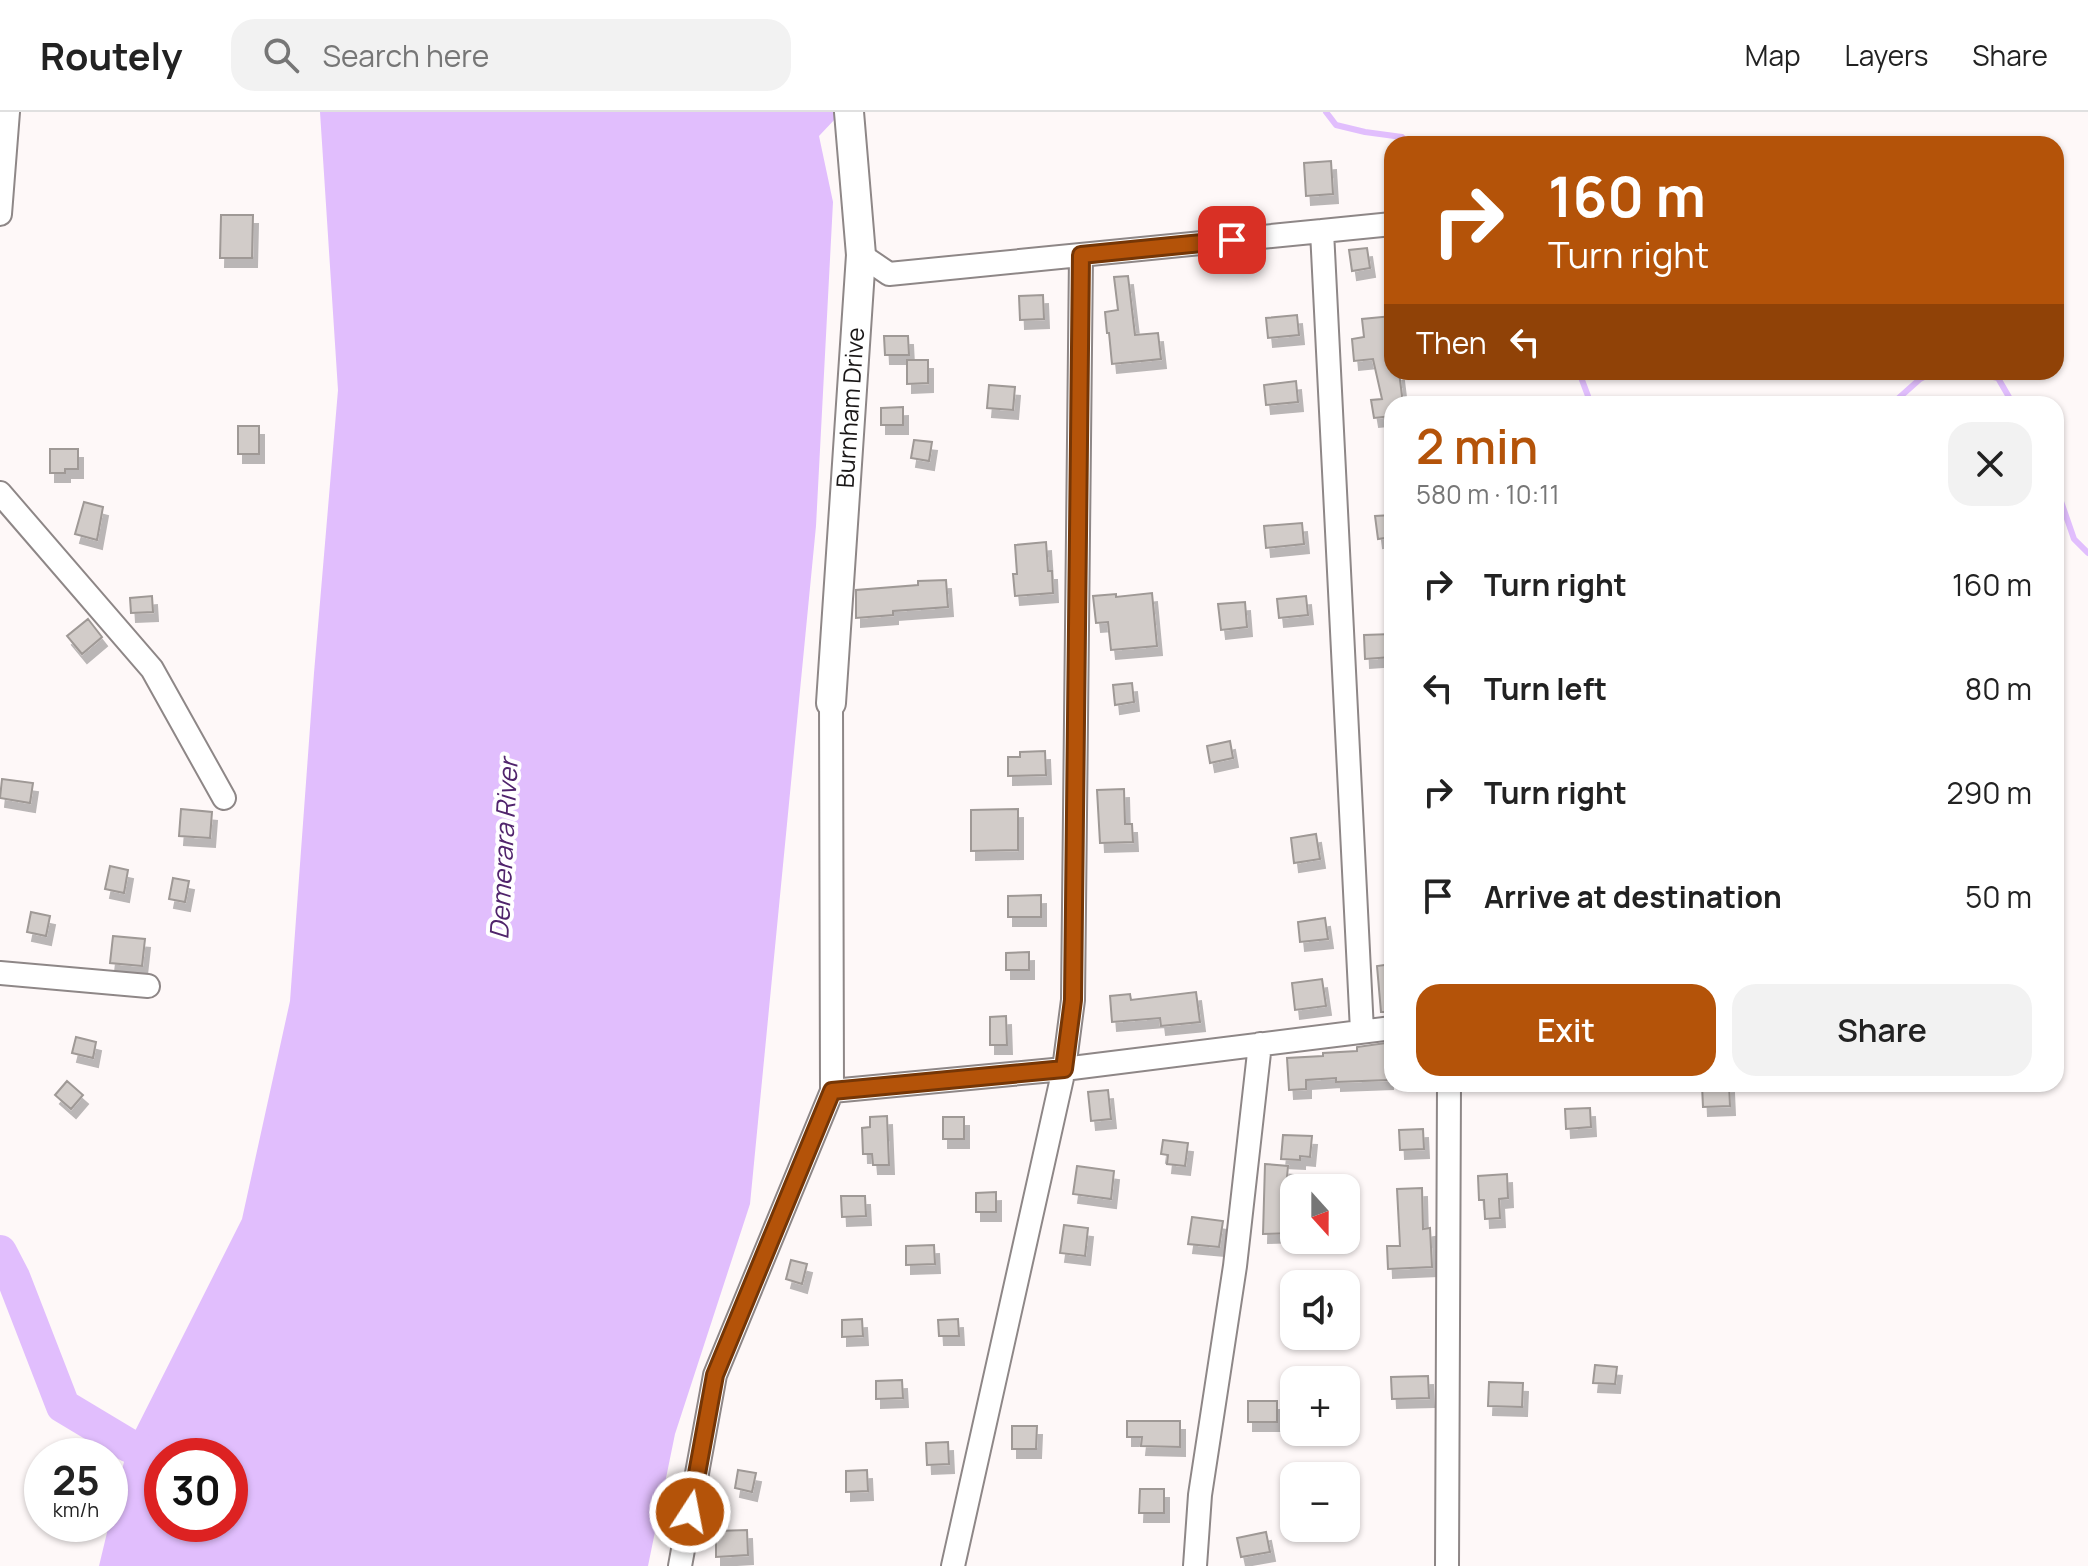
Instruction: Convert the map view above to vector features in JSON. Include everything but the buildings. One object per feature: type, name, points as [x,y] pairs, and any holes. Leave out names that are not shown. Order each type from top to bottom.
[{"type":"street","points":[[0,214],[8,112]]},
{"type":"street","name":"Burnham Drive","points":[[831,703],[861,255],[849,116]]},
{"type":"street","points":[[861,255],[889,274],[1384,225]]},
{"type":"street","points":[[1322,231],[1362,1031]]},
{"type":"street","points":[[953,1566],[1064,1069],[1073,1000],[1081,255]]},
{"type":"street","points":[[0,493],[152,669],[224,798]]},
{"type":"street","points":[[680,1566],[715,1375],[832,1091],[831,703]]},
{"type":"street","points":[[0,973],[148,986]]},
{"type":"street","points":[[832,1091],[1064,1069],[1384,1029]]},
{"type":"street","points":[[1195,1566],[1200,1495],[1235,1266],[1260,1044]]},
{"type":"street","points":[[1447,1566],[1449,1092]]},
{"type":"water","name":"Demerara River","points":[[320,112],[836,112],[836,118],[819,136],[833,202],[816,526],[750,1204],[675,1434],[648,1566],[99,1566],[105,1542],[128,1542],[128,1445],[242,1219],[290,1001],[338,390]]},
{"type":"waterway","points":[[1326,112],[1336,125],[1395,136]]},
{"type":"waterway","points":[[1582,380],[1588,396]]},
{"type":"waterway","points":[[1901,396],[1919,380]]},
{"type":"waterway","points":[[1999,380],[2008,396]]},
{"type":"waterway","points":[[2064,510],[2074,539],[2088,553]]},
{"type":"waterway","points":[[0,1252],[13,1277],[63,1406],[144,1452]]},
{"type":"route","points":[[690,1512],[715,1375],[832,1091],[1064,1069],[1073,1000],[1081,255],[1232,240]]}]
